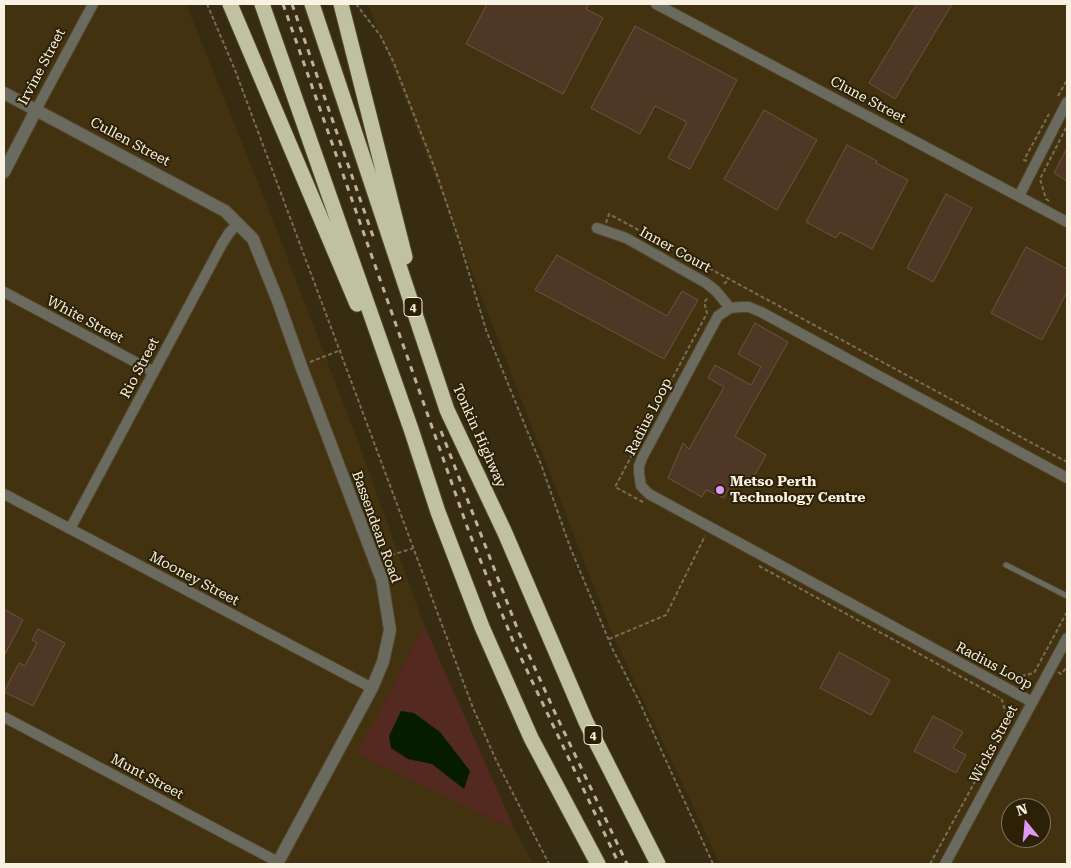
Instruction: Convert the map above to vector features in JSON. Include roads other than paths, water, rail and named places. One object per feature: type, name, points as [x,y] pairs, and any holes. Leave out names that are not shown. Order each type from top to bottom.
[{"type":"highway","points":[[230,4],[411,429]]},
{"type":"highway","points":[[262,4],[411,429],[438,512],[482,627],[531,738],[598,864]]},
{"type":"highway","name":"Tonkin Highway","points":[[312,4],[447,410],[505,533],[586,722],[658,864]]},
{"type":"highway","points":[[340,4],[370,114],[410,277],[453,398],[505,533]]},
{"type":"street","name":"Irvine Street","points":[[4,172],[93,4]]},
{"type":"street","name":"Clune Street","points":[[656,4],[1067,222]]},
{"type":"street","name":"Cullen Street","points":[[4,93],[197,195],[225,211],[238,223]]},
{"type":"street","points":[[1019,196],[1067,102]]},
{"type":"street","name":"Bassendean Road","points":[[238,223],[253,239],[262,258],[382,580],[390,630],[383,662],[372,688],[277,863]]},
{"type":"street","name":"Rio Street","points":[[70,529],[222,244],[238,223]]},
{"type":"street","name":"Inner Court","points":[[600,229],[626,238],[706,283],[716,291],[730,308]]},
{"type":"street","name":"White Street","points":[[4,292],[154,372]]},
{"type":"street","points":[[730,308],[748,308],[761,312],[1067,478]]},
{"type":"street","name":"Radius Loop","points":[[730,308],[718,316],[713,324],[642,458],[638,473],[641,486],[649,494],[662,502],[1032,702]]},
{"type":"street","name":"Mooney Street","points":[[4,494],[372,688]]},
{"type":"street","name":"Wicks Street","points":[[945,864],[1067,638]]},
{"type":"street","name":"Munt Street","points":[[4,717],[277,863]]},
{"type":"lane","points":[[1006,565],[1067,596]]},
{"type":"railway","points":[[283,4],[469,532],[513,641],[619,864]]},
{"type":"railway","points":[[292,4],[375,242]]},
{"type":"railway","points":[[441,431],[519,633],[627,864]]},
{"type":"place","name":"Metso Perth Technology Centre","points":[[720,490]]}]
